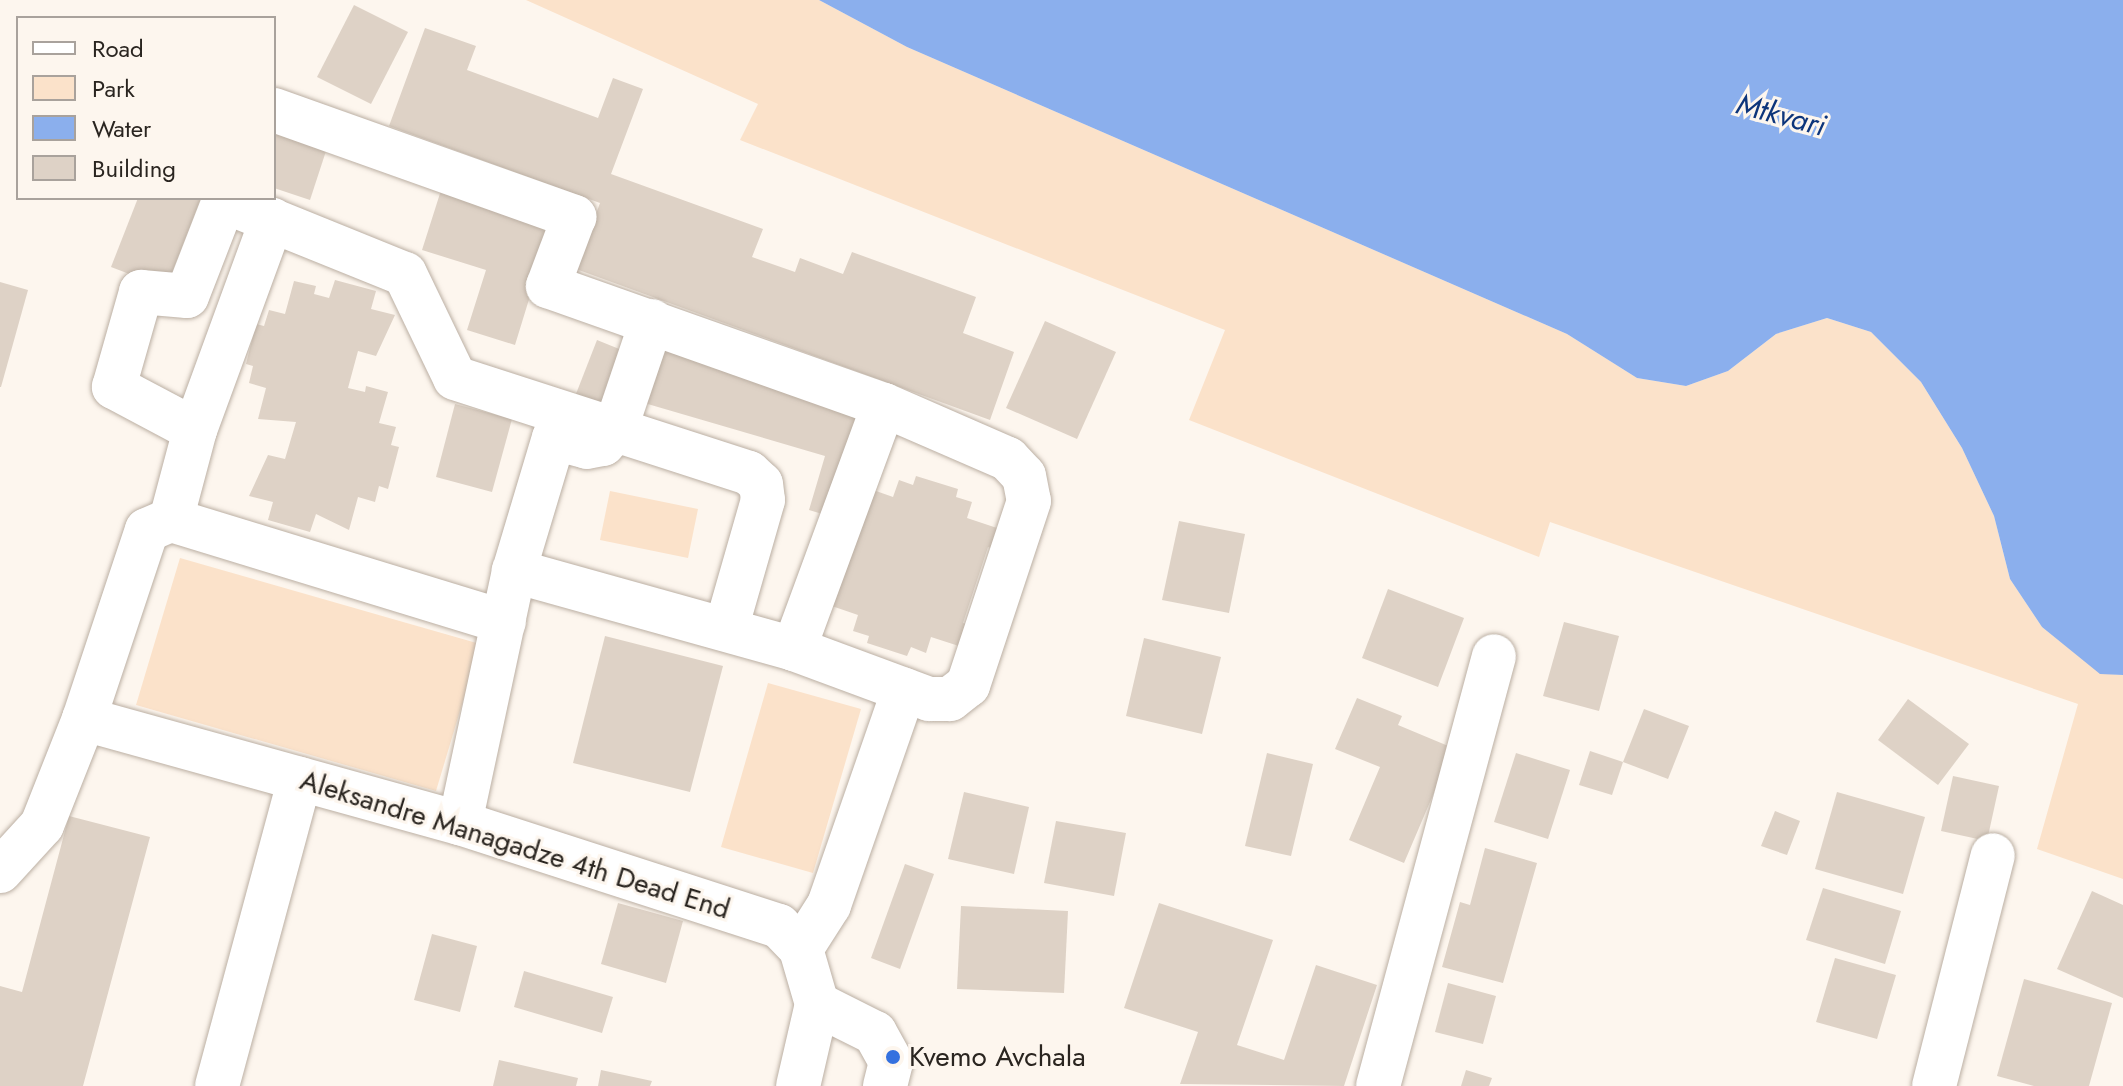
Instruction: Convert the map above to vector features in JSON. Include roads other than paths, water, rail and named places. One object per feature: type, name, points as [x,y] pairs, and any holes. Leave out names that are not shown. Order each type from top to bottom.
[{"type":"street","points":[[276,111],[574,217],[548,286],[884,405],[1008,459],[1024,476],[1029,501],[968,685],[950,699],[904,690],[794,649],[514,571]]},
{"type":"street","points":[[195,430],[114,387],[141,292],[187,296],[224,200]]},
{"type":"street","points":[[226,200],[405,274],[455,378],[749,473],[761,484],[763,500],[726,629]]},
{"type":"street","points":[[171,520],[195,430],[272,220]]},
{"type":"street","points":[[460,823],[514,571],[554,438],[587,447],[603,444],[615,430],[652,321]]},
{"type":"street","points":[[794,649],[884,405]]},
{"type":"street","points":[[0,871],[42,825],[84,719],[147,530],[171,520],[504,622]]},
{"type":"street","points":[[1378,1086],[1494,656]]},
{"type":"street","points":[[798,1086],[817,1004],[801,949],[829,905],[904,690]]},
{"type":"street","name":"Aleksandre Managadze 4th Dead End","points":[[84,719],[460,823],[779,926],[801,949]]},
{"type":"street","points":[[217,1086],[300,779]]},
{"type":"street","points":[[1934,1086],[1993,855]]},
{"type":"street","points":[[817,1004],[875,1033],[891,1062],[885,1086]]},
{"type":"water","name":"Mtkvari","points":[[819,0],[2123,0],[2123,675],[2100,674],[2042,627],[2010,579],[1994,516],[1962,448],[1921,382],[1871,332],[1827,318],[1776,334],[1728,371],[1686,386],[1637,378],[1567,334],[907,47]]},
{"type":"place","name":"Kvemo Avchala","points":[[893,1057]]}]
